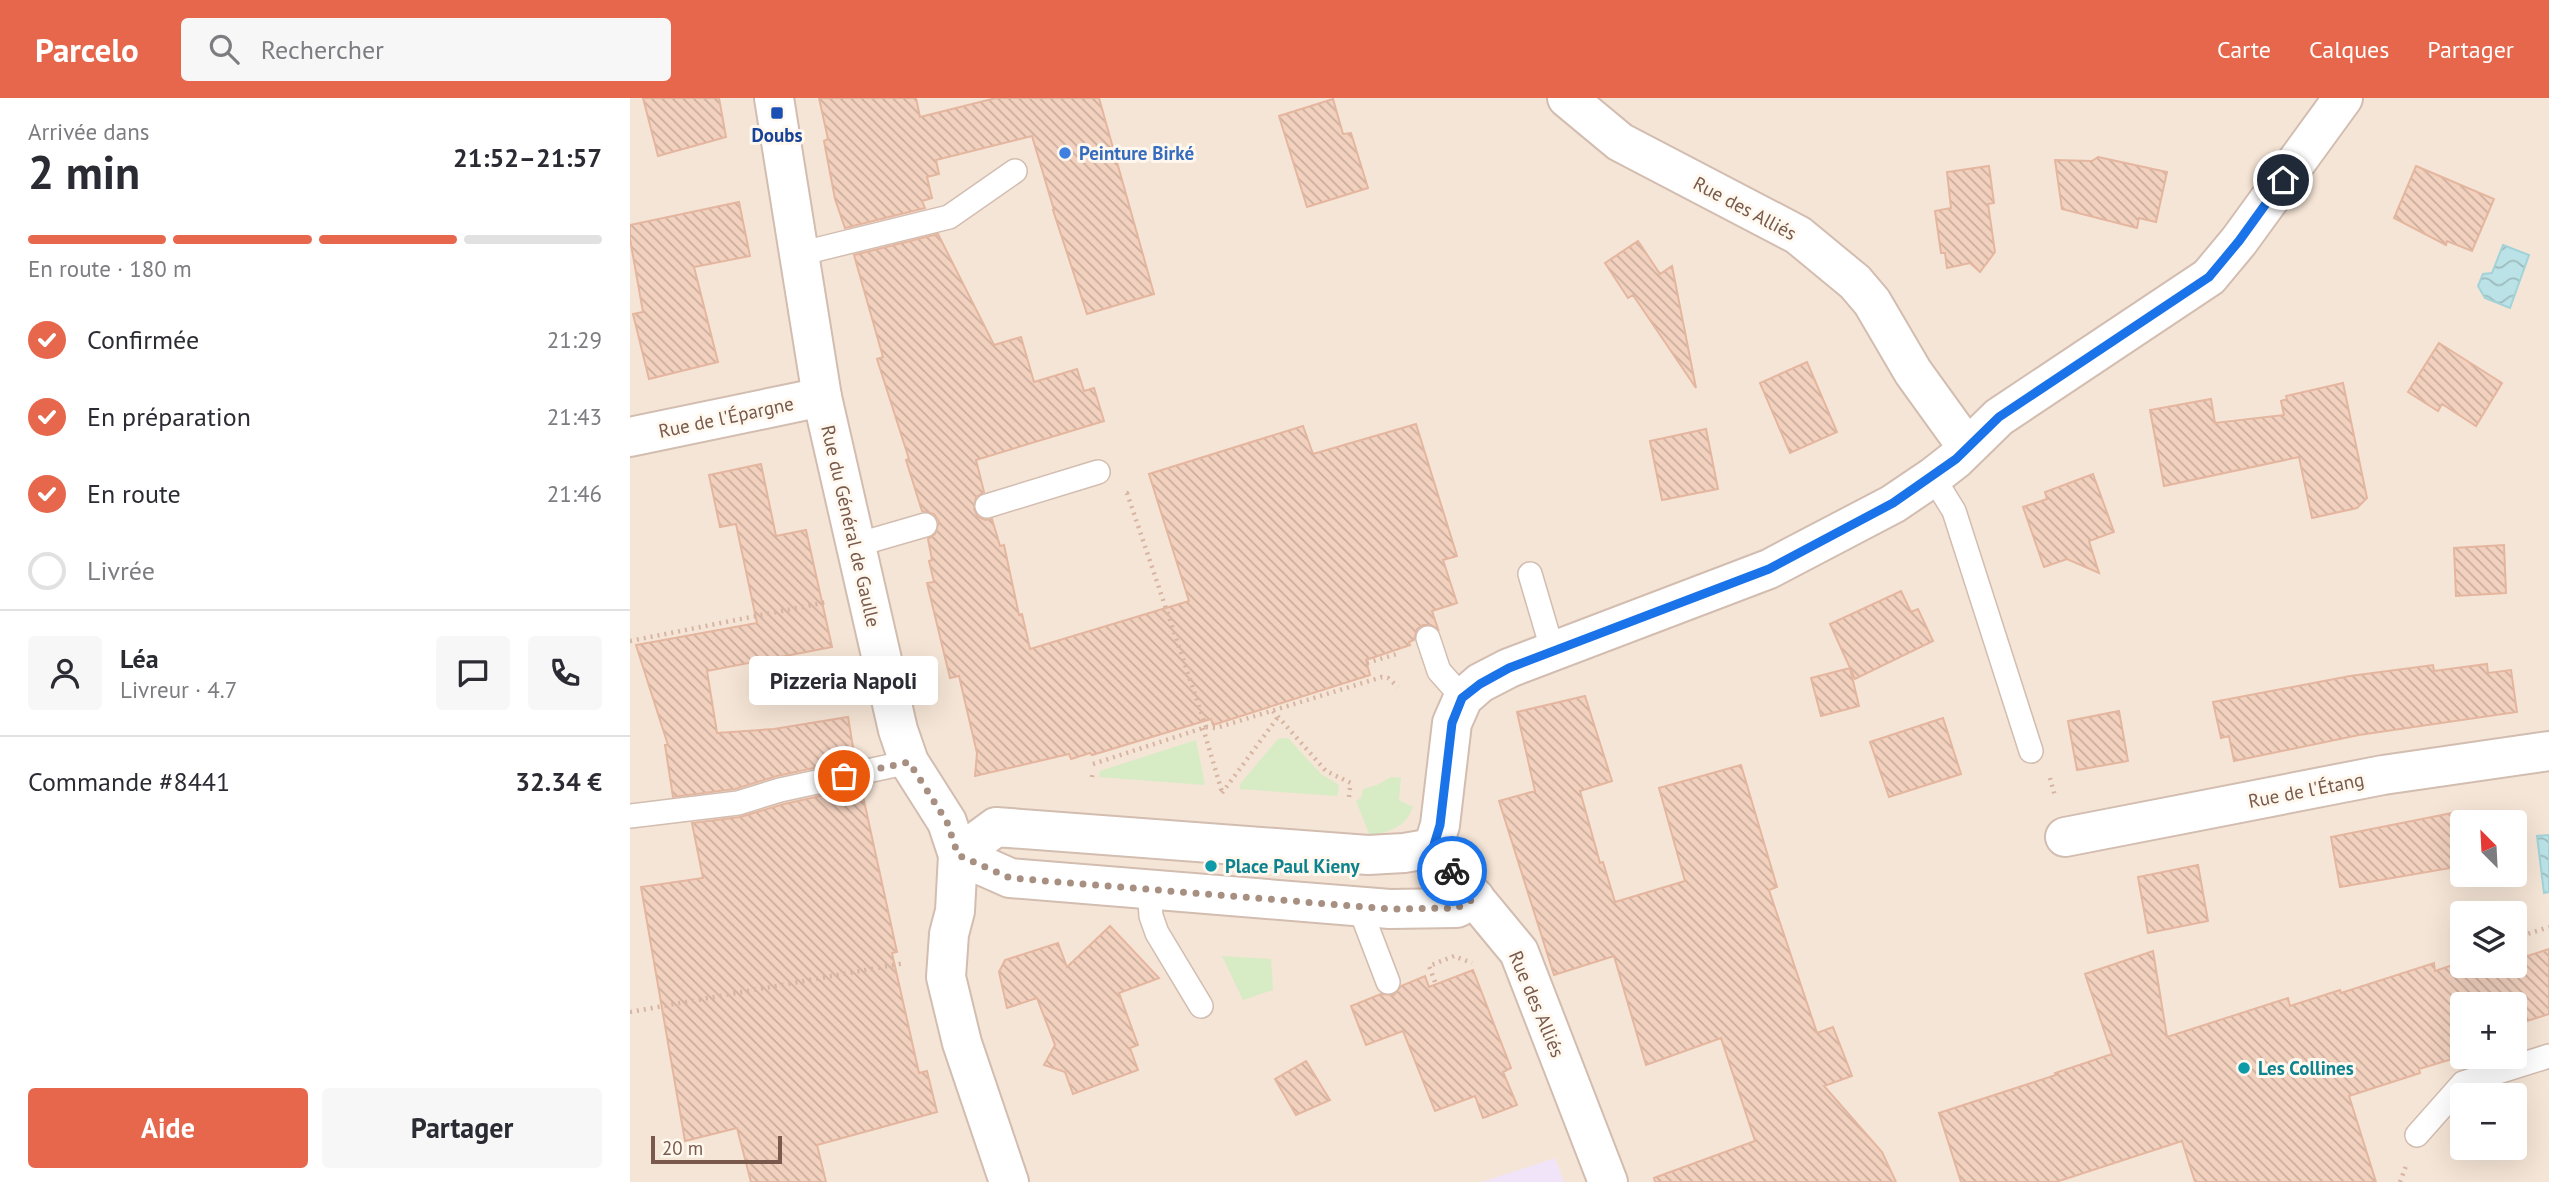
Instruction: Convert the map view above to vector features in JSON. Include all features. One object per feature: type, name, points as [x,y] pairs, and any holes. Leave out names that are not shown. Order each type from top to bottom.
[{"type":"street","name":"Rue du Général de Gaulle","points":[[774,98],[821,397],[898,730],[909,762],[947,822],[958,855],[955,911],[949,934],[946,977],[962,1043],[1009,1182]]},
{"type":"street","name":"Rue des Alliés","points":[[1567,98],[1620,142],[1798,235],[1855,282],[1872,302],[1913,372],[1967,447]]},
{"type":"street","points":[[1475,898],[1457,908],[1390,909],[1010,878],[958,855],[996,827],[1368,855],[1433,848],[1440,825],[1452,723],[1462,698],[1480,684],[1509,668],[1769,569],[1893,503],[1933,477],[1999,417],[2209,277],[2239,241],[2343,98]]},
{"type":"street","name":"Rue de l'Épargne","points":[[630,437],[821,397]]},
{"type":"street","name":"Rue de l'Étang","points":[[2065,837],[2383,775],[2549,751]]},
{"type":"street","name":"Rue des Alliés","points":[[1433,848],[1519,952],[1608,1182]]},
{"type":"lane","points":[[799,254],[949,217],[1015,171]]},
{"type":"lane","points":[[987,506],[1098,472]]},
{"type":"lane","points":[[1933,477],[1954,511],[2031,751]]},
{"type":"lane","points":[[856,545],[925,525]]},
{"type":"lane","points":[[1530,574],[1553,652]]},
{"type":"lane","points":[[1428,638],[1439,671],[1462,698]]},
{"type":"lane","points":[[630,816],[737,803],[780,790],[909,762]]},
{"type":"lane","points":[[1149,888],[1151,916],[1157,933],[1201,1006]]},
{"type":"lane","points":[[1362,906],[1365,922],[1388,982]]},
{"type":"lane","points":[[2417,1135],[2463,1083],[2549,1056]]},
{"type":"path","points":[[1115,497],[1127,493],[1204,728],[1222,793],[1278,717]]},
{"type":"path","name":"Rue du Général de Gaulle","points":[[630,641],[828,602]]},
{"type":"path","points":[[1367,663],[1408,651]]},
{"type":"path","points":[[1093,764],[1204,728],[1216,728],[1336,688],[1382,677],[1388,678],[1398,687]]},
{"type":"path","points":[[1273,710],[1326,771],[1350,785],[1349,797]]},
{"type":"path","points":[[2527,934],[2549,927]]},
{"type":"path","points":[[1435,982],[1429,966],[1454,956],[1475,965]]},
{"type":"path","points":[[630,1012],[908,963]]},
{"type":"shaded area","points":[[630,98],[2549,98],[2549,1182],[630,1182]]},
{"type":"shaded area","points":[[1555,1158],[1564,1182],[1482,1182]]},
{"type":"green space","points":[[1288,738],[1321,774],[1339,785],[1337,796],[1240,789],[1240,784],[1278,739]]},
{"type":"green space","points":[[1196,740],[1205,785],[1099,777],[1100,771]]},
{"type":"green space","points":[[1391,777],[1401,778],[1399,800],[1413,807],[1401,824],[1370,836],[1356,801],[1361,798],[1363,789]]},
{"type":"green space","points":[[1222,956],[1271,959],[1273,990],[1243,1000]]},
{"type":"water","points":[[2503,245],[2529,255],[2510,308],[2485,298],[2478,286],[2483,274],[2492,273]]},
{"type":"water","points":[[2549,835],[2549,892],[2544,893],[2537,836]]},
{"type":"building","points":[[643,98],[719,98],[726,137],[658,156]]},
{"type":"building","points":[[819,98],[916,98],[920,117],[996,98],[1099,98],[1154,294],[1087,314],[1032,136],[936,160],[939,174],[927,177],[932,198],[922,201],[925,208],[845,228],[835,199],[824,141],[828,139]]},
{"type":"building","points":[[1333,99],[1343,134],[1351,133],[1368,188],[1307,207],[1279,116]]},
{"type":"building","points":[[2098,157],[2167,172],[2156,222],[2139,218],[2137,228],[2062,209],[2055,160],[2092,161]]},
{"type":"building","points":[[1989,166],[1994,203],[1988,204],[1995,252],[1980,272],[1970,263],[1947,268],[1945,253],[1941,253],[1935,211],[1951,208],[1947,172]]},
{"type":"building","points":[[2416,166],[2494,199],[2472,251],[2447,241],[2446,245],[2394,218]]},
{"type":"building","points":[[739,202],[750,256],[694,267],[718,362],[649,379],[633,314],[643,312],[630,225]]},
{"type":"building","points":[[938,234],[994,345],[1021,337],[1034,382],[1077,369],[1084,391],[1094,388],[1104,421],[976,460],[984,492],[976,497],[974,509],[978,517],[992,519],[1000,546],[1004,545],[1019,615],[1022,614],[1030,649],[1189,601],[1149,474],[1303,426],[1313,454],[1416,424],[1457,556],[1443,560],[1457,603],[1432,611],[1438,629],[1423,625],[1417,629],[1414,640],[1409,642],[1410,645],[1366,660],[1370,675],[1213,725],[1211,719],[1092,755],[1090,753],[1071,759],[1069,754],[975,776],[977,753],[959,676],[950,678],[927,583],[934,582],[928,539],[935,534],[939,522],[934,514],[922,511],[906,460],[909,459],[877,359],[883,357],[854,255]]},
{"type":"building","points":[[1638,241],[1660,274],[1672,266],[1696,388],[1633,295],[1628,298],[1605,263]]},
{"type":"building","points":[[2439,343],[2502,383],[2476,426],[2442,404],[2438,411],[2408,392]]},
{"type":"building","points":[[1807,362],[1837,432],[1790,453],[1760,383]]},
{"type":"building","points":[[2343,383],[2367,498],[2357,508],[2312,518],[2299,457],[2164,486],[2150,410],[2211,399],[2215,423],[2284,415],[2281,401],[2287,399],[2286,396]]},
{"type":"building","points":[[1706,429],[1718,489],[1662,500],[1650,441]]},
{"type":"building","points":[[761,464],[776,536],[806,530],[832,647],[707,671],[717,733],[774,729],[848,717],[855,759],[777,776],[735,789],[673,797],[665,745],[668,745],[636,645],[757,623],[736,524],[720,527],[709,475]]},
{"type":"building","points":[[2093,474],[2114,532],[2089,541],[2099,573],[2067,559],[2044,567],[2023,507],[2047,499],[2045,492]]},
{"type":"building","points":[[2504,545],[2506,593],[2456,596],[2454,548]]},
{"type":"building","points":[[1901,591],[1911,612],[1918,609],[1933,641],[1855,679],[1830,624]]},
{"type":"building","points":[[2487,664],[2488,673],[2511,670],[2517,712],[2359,735],[2234,761],[2229,736],[2221,738],[2213,702],[2350,676],[2433,665],[2434,671]]},
{"type":"building","points":[[1850,668],[1859,706],[1821,716],[1811,678]]},
{"type":"building","points":[[1585,696],[1612,781],[1580,791],[1600,863],[1603,862],[1615,902],[1685,881],[1659,788],[1741,765],[1777,887],[1769,890],[1817,1033],[1833,1027],[1852,1076],[1824,1086],[1882,1152],[1896,1182],[1655,1182],[1654,1178],[1755,1141],[1721,1038],[1646,1065],[1614,956],[1554,975],[1499,801],[1535,791],[1517,712]]},
{"type":"building","points":[[2119,711],[2128,761],[2077,770],[2068,721]]},
{"type":"building","points":[[1943,718],[1961,774],[1889,797],[1870,742]]},
{"type":"building","points":[[861,787],[897,952],[892,953],[919,1073],[927,1071],[937,1112],[817,1145],[826,1182],[751,1182],[737,1128],[685,1141],[641,887],[703,878],[692,823],[740,817]]},
{"type":"building","points":[[2450,813],[2450,868],[2340,887],[2331,837]]},
{"type":"building","points":[[2198,865],[2208,921],[2148,933],[2138,877]]},
{"type":"building","points":[[1110,926],[1159,978],[1119,993],[1138,1045],[1130,1048],[1138,1070],[1073,1094],[1065,1072],[1044,1065],[1055,1045],[1037,998],[1007,1008],[999,972],[1005,960],[1058,943],[1067,967]]},
{"type":"building","name":"Les Collines","points":[[2549,949],[2549,1014],[2527,1021],[2527,992],[2450,992],[2450,1060],[2419,1069],[2420,1073],[2349,1096],[2376,1182],[2195,1182],[2182,1141],[2056,1182],[1961,1182],[1939,1113],[2112,1054],[2085,974],[2153,951],[2167,1037],[2288,998],[2290,1006],[2340,990],[2341,993],[2434,963],[2435,971],[2450,966],[2450,978],[2527,978],[2527,956]]},
{"type":"building","points":[[1473,970],[1511,1068],[1503,1072],[1517,1105],[1483,1118],[1475,1096],[1435,1111],[1403,1031],[1366,1045],[1351,1006],[1381,994],[1394,995],[1401,986],[1425,976],[1429,987]]},
{"type":"building","points":[[1306,1061],[1330,1100],[1296,1115],[1275,1079]]},
{"type":"way so far","points":[[844,776],[909,762],[947,822],[958,855],[1010,878],[1390,909],[1457,908],[1475,898],[1452,871]]},
{"type":"place","name":"Doubs","points":[[777,113]]},
{"type":"place","name":"Peinture Birké","points":[[1065,153]]},
{"type":"place","name":"Pizzeria Napoli","points":[[844,776]]},
{"type":"place","name":"Place Paul Kieny","points":[[1211,866]]},
{"type":"place","name":"Les Collines","points":[[2244,1068]]},
{"type":"route","points":[[1452,871],[1433,848],[1440,825],[1452,723],[1462,698],[1480,684],[1509,668],[1769,569],[1893,503],[1956,459],[1999,417],[2209,277],[2283,180]]}]
